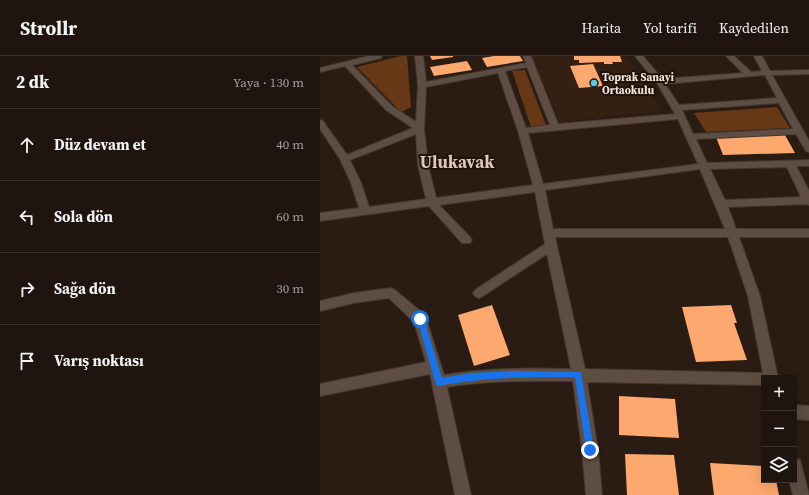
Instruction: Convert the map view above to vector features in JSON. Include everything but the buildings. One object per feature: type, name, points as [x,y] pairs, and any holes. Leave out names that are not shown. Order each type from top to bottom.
[{"type":"street","points":[[320,70],[378,56]]},
{"type":"street","points":[[419,56],[422,85],[420,129],[423,165],[432,203],[466,240]]},
{"type":"street","points":[[527,56],[555,127]]},
{"type":"street","points":[[639,56],[660,82],[679,112],[721,204],[754,296],[770,375]]},
{"type":"street","points":[[730,56],[750,75]]},
{"type":"street","points":[[758,56],[809,149]]},
{"type":"street","points":[[346,63],[389,108],[420,129]]},
{"type":"street","points":[[422,85],[531,64]]},
{"type":"street","points":[[501,70],[523,131],[540,188],[579,374],[590,450],[594,495]]},
{"type":"street","points":[[660,82],[766,73],[809,72]]},
{"type":"street","points":[[523,131],[782,100]]},
{"type":"street","points":[[320,123],[346,159],[356,183],[365,212]]},
{"type":"street","points":[[346,159],[420,129]]},
{"type":"street","points":[[690,136],[799,131]]},
{"type":"street","points":[[721,204],[809,201],[790,163]]},
{"type":"street","points":[[320,217],[704,166],[809,163]]},
{"type":"street","points":[[479,293],[550,239],[732,233],[809,233]]},
{"type":"street","points":[[320,306],[354,298],[391,294],[420,319],[439,382],[463,495]]},
{"type":"street","points":[[320,390],[434,367]]},
{"type":"street","points":[[439,382],[470,376],[513,374],[579,374],[761,379]]},
{"type":"street","points":[[797,412],[809,413]]},
{"type":"street","points":[[797,478],[801,495]]},
{"type":"shaded area","points":[[401,56],[407,56],[411,107],[401,112],[357,67]]},
{"type":"shaded area","name":"Toprak Sanayi Ortaokulu","points":[[532,56],[626,56],[661,111],[560,122]]},
{"type":"shaded area","points":[[525,70],[546,125],[531,127],[512,71]]},
{"type":"shaded area","points":[[777,107],[790,128],[706,132],[694,113]]},
{"type":"place","name":"Toprak Sanayi Ortaokulu","points":[[594,83]]},
{"type":"district","name":"Ulukavak","points":[[457,162]]},
{"type":"route","points":[[420,319],[439,382],[470,376],[513,374],[579,374],[590,450]]}]
